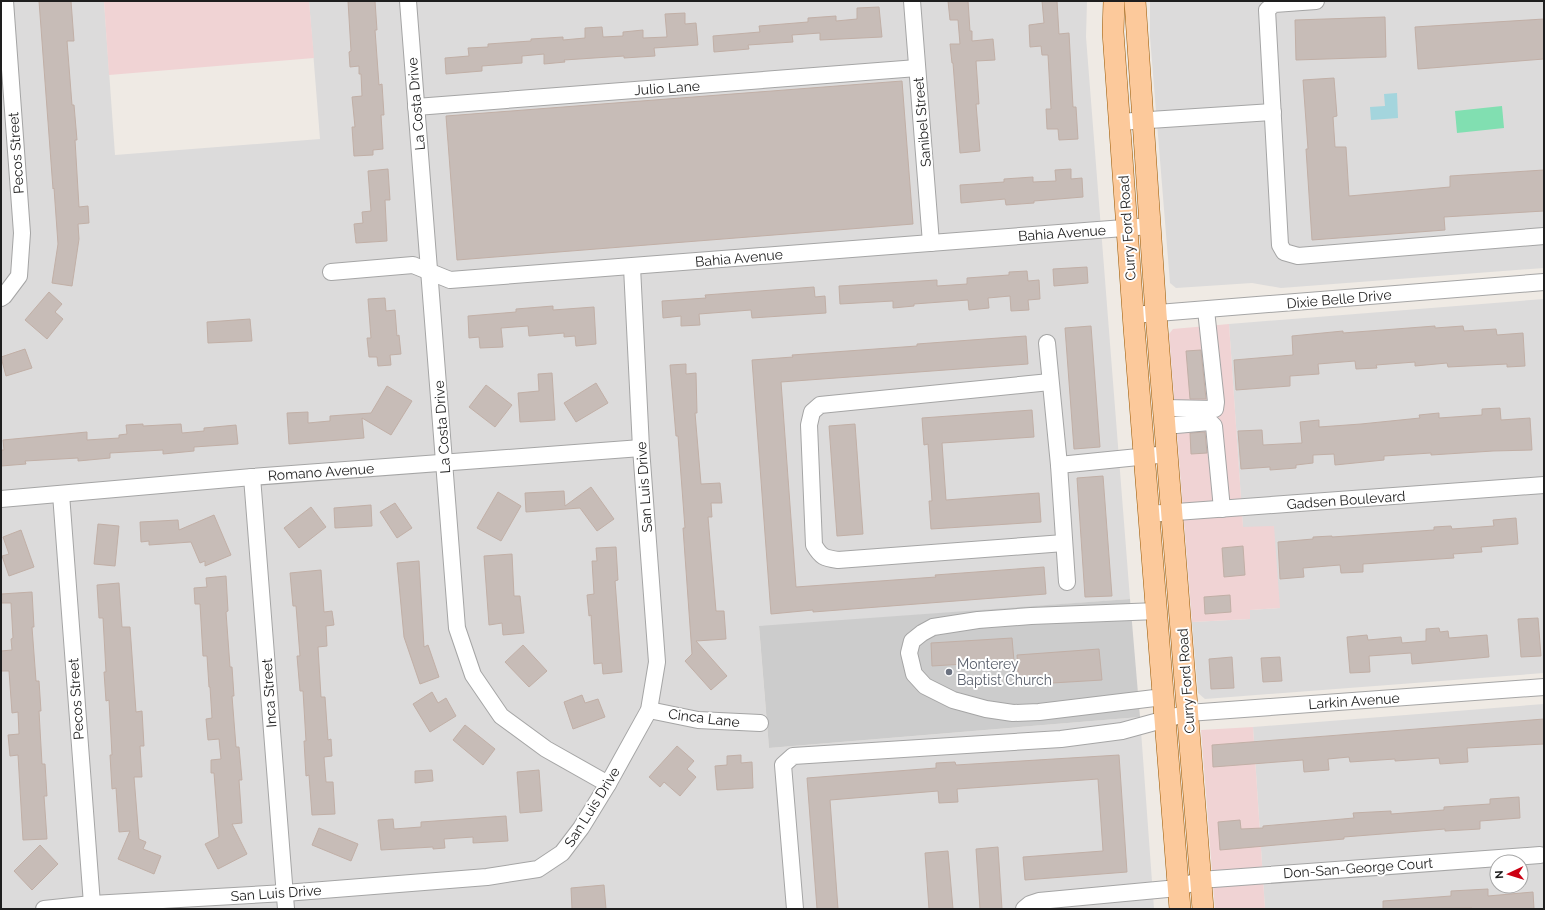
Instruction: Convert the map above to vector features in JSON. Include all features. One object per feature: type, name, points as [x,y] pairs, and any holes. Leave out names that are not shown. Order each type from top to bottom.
[{"type":"main road","name":"Curry Ford Road","points":[[1114,1],[1113,32],[1133,315],[1180,909]]},
{"type":"main road","name":"Curry Ford Road","points":[[1135,1],[1156,314],[1203,909]]},
{"type":"street","name":"Pecos Street","points":[[1,298],[19,276],[22,233],[5,1]]},
{"type":"street","name":"La Costa Drive","points":[[408,1],[457,628],[473,674],[501,716],[546,749],[608,784]]},
{"type":"street","name":"Sanibel Street","points":[[912,1],[931,242]]},
{"type":"street","points":[[1316,1],[1274,4],[1267,10],[1280,245],[1284,252],[1298,256],[1544,236]]},
{"type":"street","name":"Julio Lane","points":[[416,107],[917,68]]},
{"type":"street","points":[[1119,122],[1273,112]]},
{"type":"street","name":"Bahia Avenue","points":[[331,272],[413,264],[450,280],[1150,226]]},
{"type":"street","name":"San Luis Drive","points":[[44,909],[92,904],[285,893],[487,877],[538,869],[562,853],[582,828],[649,710],[657,662],[641,448],[632,267]]},
{"type":"street","name":"Dixie Belle Drive","points":[[1133,315],[1544,282]]},
{"type":"street","points":[[1165,417],[1215,409],[1216,402],[1206,310]]},
{"type":"street","points":[[1047,343],[1059,464],[1067,582]]},
{"type":"street","points":[[1050,382],[820,405],[812,412],[810,425],[814,545],[819,554],[825,558],[838,560],[1064,543]]},
{"type":"street","points":[[1165,417],[1210,422],[1214,426],[1222,509]]},
{"type":"street","name":"Romano Avenue","points":[[1,499],[252,477],[641,448]]},
{"type":"street","points":[[1059,464],[1168,454]]},
{"type":"street","name":"Inca Street","points":[[252,477],[286,909]]},
{"type":"street","name":"Gadsen Boulevard","points":[[1149,514],[1544,485]]},
{"type":"street","name":"Pecos Street","points":[[61,494],[92,904]]},
{"type":"street","points":[[1157,610],[978,620],[933,627],[922,633],[912,642],[908,653],[914,674],[925,686],[953,700],[986,709],[1013,713],[1039,712],[1163,697]]},
{"type":"street","name":"Larkin Avenue","points":[[795,909],[783,765],[793,756],[1061,739],[1122,730],[1188,713],[1544,687]]},
{"type":"street","name":"Cinca Lane","points":[[649,710],[698,720],[760,723]]},
{"type":"street","name":"Don-San-George Court","points":[[1024,909],[1030,904],[1039,901],[1178,888],[1200,880],[1540,855]]},
{"type":"shaded area","points":[[1,1],[104,1],[115,155],[320,139],[309,1],[1087,1],[1086,37],[1130,599],[759,627],[769,748],[1140,717],[1154,909],[1,909]]},
{"type":"shaded area","points":[[104,1],[309,1],[314,58],[109,75]]},
{"type":"shaded area","points":[[1150,1],[1544,1],[1544,268],[1281,288],[1252,283],[1176,288],[1170,283],[1150,37]]},
{"type":"shaded area","points":[[1544,299],[1544,673],[1205,699],[1198,693],[1192,622],[1250,619],[1250,610],[1280,608],[1243,528],[1229,324]]},
{"type":"shaded area","points":[[1229,324],[1243,527],[1274,526],[1280,608],[1250,610],[1250,619],[1192,622],[1169,334],[1173,329]]},
{"type":"shaded area","name":"Monterey Baptist Church","points":[[1130,599],[1140,717],[769,748],[759,626]]},
{"type":"shaded area","points":[[1544,704],[1544,909],[1265,909],[1253,727]]},
{"type":"shaded area","points":[[1253,727],[1265,909],[1215,909],[1201,730]]},
{"type":"green space","points":[[1502,106],[1504,128],[1457,133],[1455,111]]},
{"type":"water","points":[[1397,93],[1398,118],[1371,120],[1370,107],[1385,106],[1384,94]]},
{"type":"building","points":[[39,1],[71,1],[74,41],[67,41],[72,105],[74,105],[77,140],[75,140],[79,207],[88,206],[89,223],[78,224],[79,239],[72,286],[52,283],[58,244]]},
{"type":"building","points":[[348,1],[375,1],[377,30],[375,30],[379,85],[382,84],[384,115],[381,115],[383,149],[373,150],[373,155],[354,156],[352,127],[355,127],[352,97],[362,96],[359,66],[350,67],[349,52],[351,51]]},
{"type":"building","points":[[948,1],[968,1],[972,41],[993,39],[995,60],[976,61],[979,104],[976,104],[980,151],[960,153],[953,63],[950,44],[960,44],[958,20],[950,20]]},
{"type":"building","points":[[1042,1],[1057,1],[1059,34],[1069,33],[1073,107],[1076,107],[1078,139],[1059,140],[1058,129],[1047,129],[1046,109],[1051,109],[1048,55],[1042,55],[1041,46],[1030,47],[1029,25],[1044,23]]},
{"type":"building","points":[[879,7],[882,37],[820,40],[820,33],[792,35],[793,42],[748,45],[749,49],[714,52],[713,36],[760,32],[759,26],[808,22],[808,18],[836,16],[836,21],[857,19],[857,8]]},
{"type":"building","points":[[685,13],[685,24],[696,23],[698,45],[654,48],[655,56],[624,58],[624,56],[564,60],[565,62],[544,64],[544,54],[522,56],[522,63],[482,66],[482,71],[446,74],[445,58],[469,56],[468,48],[488,47],[488,44],[531,41],[531,39],[563,37],[563,40],[585,38],[585,28],[602,27],[603,37],[623,36],[623,32],[643,30],[643,38],[667,37],[665,14]]},
{"type":"building","points":[[1385,17],[1386,57],[1296,60],[1295,20]]},
{"type":"building","points":[[1544,19],[1544,59],[1418,69],[1415,27]]},
{"type":"building","points":[[1334,78],[1337,116],[1333,117],[1335,147],[1346,147],[1349,196],[1450,187],[1450,176],[1544,170],[1544,211],[1444,217],[1445,230],[1312,240],[1303,80]]},
{"type":"building","points":[[902,81],[913,224],[457,260],[446,116]]},
{"type":"building","points":[[388,169],[390,200],[385,200],[387,241],[356,243],[354,224],[363,223],[362,212],[371,211],[368,171]]},
{"type":"building","points":[[1071,169],[1071,179],[1082,178],[1083,197],[1006,205],[1005,199],[961,203],[960,185],[1004,182],[1004,179],[1033,177],[1033,182],[1056,181],[1055,170]]},
{"type":"building","points":[[1087,267],[1088,283],[1054,286],[1053,269]]},
{"type":"building","points":[[1027,271],[1028,281],[1039,280],[1040,299],[1028,300],[1029,310],[1011,311],[1010,296],[988,298],[989,308],[969,310],[968,300],[914,304],[914,306],[893,308],[893,301],[840,304],[839,286],[937,280],[937,286],[967,284],[967,278],[1009,275],[1009,272]]},
{"type":"building","points":[[814,287],[815,297],[825,296],[826,313],[752,318],[751,310],[699,314],[700,325],[681,326],[681,316],[663,318],[662,301],[706,298],[705,295]]},
{"type":"building","points":[[49,292],[62,304],[55,312],[63,319],[47,339],[25,320]]},
{"type":"building","points":[[385,298],[386,311],[395,310],[397,336],[399,335],[401,354],[390,355],[391,365],[378,366],[377,357],[369,357],[367,338],[371,338],[368,299]]},
{"type":"building","points":[[553,306],[553,310],[594,307],[596,344],[576,346],[575,336],[564,337],[564,333],[529,336],[528,326],[501,328],[503,347],[480,348],[479,337],[469,338],[468,316],[516,312],[516,309]]},
{"type":"building","points":[[250,319],[252,341],[208,343],[207,322]]},
{"type":"building","points":[[1091,326],[1100,447],[1074,449],[1065,328]]},
{"type":"building","points":[[1435,326],[1435,328],[1463,326],[1464,331],[1496,329],[1497,335],[1523,333],[1525,366],[1507,367],[1507,364],[1448,367],[1447,363],[1415,366],[1415,362],[1376,365],[1377,368],[1356,369],[1355,361],[1318,364],[1319,374],[1290,376],[1290,386],[1236,390],[1234,360],[1293,355],[1292,336],[1343,331],[1343,333]]},
{"type":"building","points":[[1026,336],[1028,364],[781,382],[796,587],[936,577],[935,575],[1044,567],[1046,594],[771,614],[752,360],[793,357],[792,355],[917,346],[917,344]]},
{"type":"building","points":[[25,349],[32,368],[6,376],[1,357]]},
{"type":"building","points":[[1201,350],[1206,399],[1190,399],[1186,351]]},
{"type":"building","points":[[686,364],[686,374],[696,373],[697,413],[695,413],[701,484],[720,483],[722,503],[711,503],[712,517],[708,517],[716,611],[724,611],[726,639],[696,641],[727,676],[711,690],[685,661],[692,654],[678,436],[676,436],[670,365]]},
{"type":"building","points":[[552,373],[555,420],[520,422],[518,393],[539,391],[538,374]]},
{"type":"building","points":[[596,383],[608,403],[576,422],[564,403]]},
{"type":"building","points":[[486,385],[512,405],[495,427],[469,407]]},
{"type":"building","points":[[387,386],[412,401],[391,435],[362,418],[364,438],[289,444],[287,413],[308,412],[308,423],[330,421],[330,416],[371,413]]},
{"type":"building","points":[[1500,408],[1501,420],[1530,418],[1532,450],[1384,456],[1384,460],[1335,465],[1334,454],[1313,455],[1313,463],[1296,465],[1296,468],[1270,470],[1270,467],[1241,469],[1238,431],[1262,430],[1263,445],[1302,443],[1300,422],[1319,420],[1319,427],[1420,418],[1419,415],[1439,413],[1439,418],[1482,415],[1482,409]]},
{"type":"building","points":[[1032,410],[1034,437],[942,443],[946,500],[1039,493],[1041,522],[931,529],[929,501],[932,501],[928,444],[924,445],[922,418]]},
{"type":"building","points":[[143,424],[143,426],[181,424],[182,433],[204,431],[204,428],[236,425],[238,444],[194,447],[194,451],[163,454],[163,450],[110,453],[110,458],[78,461],[78,458],[25,461],[26,464],[1,466],[1,450],[4,450],[3,440],[87,432],[87,440],[119,438],[119,435],[127,434],[126,425]]},
{"type":"building","points":[[855,424],[863,534],[837,536],[829,426]]},
{"type":"building","points":[[1205,432],[1207,453],[1191,454],[1190,433]]},
{"type":"building","points":[[1103,476],[1112,596],[1085,597],[1077,478]]},
{"type":"building","points":[[591,487],[614,519],[597,531],[580,508],[526,512],[525,493],[564,491],[565,506]]},
{"type":"building","points":[[498,492],[521,506],[501,541],[477,528]]},
{"type":"building","points":[[395,503],[412,528],[397,538],[380,512]]},
{"type":"building","points":[[371,505],[372,526],[335,528],[334,508]]},
{"type":"building","points":[[311,507],[326,527],[299,548],[284,528]]},
{"type":"building","points":[[214,515],[231,555],[205,566],[205,561],[200,563],[191,542],[149,545],[149,541],[141,542],[140,522],[178,520],[179,530]]},
{"type":"building","points":[[1516,518],[1518,544],[1481,547],[1482,552],[1453,554],[1454,558],[1363,564],[1363,572],[1341,573],[1340,565],[1303,568],[1304,577],[1280,579],[1278,542],[1313,539],[1313,537],[1434,530],[1434,527],[1451,526],[1452,529],[1494,526],[1493,520]]},
{"type":"building","points":[[98,524],[119,526],[115,566],[94,564]]},
{"type":"building","points":[[21,530],[34,567],[9,576],[2,556],[9,554],[3,537]]},
{"type":"building","points":[[1243,546],[1245,575],[1224,577],[1222,548]]},
{"type":"building","points":[[616,547],[618,580],[615,581],[622,672],[603,674],[602,663],[594,664],[591,615],[589,616],[587,595],[594,594],[592,561],[597,561],[596,548]]},
{"type":"building","points":[[512,554],[514,596],[520,596],[524,633],[503,635],[502,623],[489,625],[484,556]]},
{"type":"building","points":[[419,561],[424,647],[428,645],[439,677],[420,684],[404,637],[397,563]]},
{"type":"building","points":[[321,570],[324,612],[332,611],[334,625],[326,626],[327,646],[318,647],[321,697],[325,697],[328,740],[331,739],[332,756],[324,757],[326,782],[333,782],[335,814],[312,815],[309,775],[306,776],[304,741],[306,741],[303,691],[300,691],[297,656],[300,656],[296,606],[293,606],[290,573]]},
{"type":"building","points":[[226,576],[228,611],[226,612],[230,667],[232,667],[234,696],[232,696],[236,747],[239,747],[242,780],[239,780],[242,823],[232,824],[247,854],[218,869],[205,844],[219,837],[214,773],[211,773],[211,760],[221,759],[219,739],[208,740],[206,719],[212,718],[210,687],[207,656],[203,656],[200,604],[195,604],[194,588],[207,587],[206,578]]},
{"type":"building","points":[[119,583],[122,627],[130,627],[136,712],[142,711],[144,746],[140,746],[142,777],[134,777],[139,839],[146,842],[143,849],[161,856],[154,874],[118,859],[130,831],[119,832],[116,788],[112,789],[109,700],[106,701],[104,672],[106,672],[103,618],[99,618],[97,585]]},
{"type":"building","points":[[32,592],[34,627],[32,627],[36,681],[39,681],[41,711],[39,711],[42,764],[45,764],[47,796],[44,796],[47,839],[23,840],[18,755],[10,756],[8,735],[19,734],[18,712],[12,713],[9,671],[1,671],[1,651],[12,650],[11,639],[13,638],[11,603],[1,603],[1,594]]},
{"type":"building","points":[[1230,595],[1231,612],[1205,614],[1204,597]]},
{"type":"building","points":[[1538,618],[1541,656],[1521,657],[1518,619]]},
{"type":"building","points":[[1439,628],[1440,632],[1448,631],[1449,638],[1487,635],[1489,657],[1412,664],[1411,653],[1369,656],[1370,672],[1350,673],[1347,637],[1367,635],[1368,640],[1401,637],[1402,643],[1426,641],[1426,629]]},
{"type":"building","points":[[1012,638],[1014,661],[932,666],[931,643]]},
{"type":"building","points":[[523,645],[547,671],[529,687],[505,662]]},
{"type":"building","points":[[1099,649],[1102,680],[1019,685],[1017,655]]},
{"type":"building","points":[[1232,657],[1234,688],[1211,689],[1209,659]]},
{"type":"building","points":[[1280,657],[1282,681],[1263,682],[1261,658]]},
{"type":"building","points":[[432,692],[438,703],[446,698],[456,716],[430,732],[413,704]]},
{"type":"building","points":[[582,695],[585,703],[598,699],[605,717],[573,729],[564,702]]},
{"type":"building","points":[[1544,719],[1544,744],[1467,748],[1468,762],[1440,764],[1439,758],[1350,762],[1349,757],[1328,759],[1329,770],[1304,772],[1303,760],[1213,767],[1212,745]]},
{"type":"building","points":[[465,725],[495,749],[483,765],[453,740]]},
{"type":"building","points":[[677,746],[694,761],[687,769],[696,777],[680,796],[664,782],[660,787],[649,777]]},
{"type":"building","points":[[741,755],[741,763],[752,762],[753,788],[717,790],[715,766],[727,765],[727,756]]},
{"type":"building","points":[[1119,755],[1127,872],[1025,880],[1023,857],[1103,851],[1098,779],[957,789],[958,802],[939,803],[938,791],[830,800],[838,909],[817,909],[807,778],[936,768],[936,763],[955,762],[956,765]]},
{"type":"building","points":[[432,770],[433,781],[415,783],[415,771]]},
{"type":"building","points":[[539,770],[542,811],[520,813],[517,772]]},
{"type":"building","points":[[1519,797],[1520,818],[1480,821],[1480,829],[1445,831],[1445,829],[1344,837],[1344,839],[1220,850],[1218,822],[1240,820],[1241,829],[1263,828],[1263,826],[1354,818],[1353,813],[1391,811],[1391,814],[1444,810],[1444,807],[1490,804],[1490,799]]},
{"type":"building","points":[[506,816],[508,841],[473,843],[473,837],[444,839],[445,848],[433,849],[433,847],[381,850],[378,820],[393,819],[394,829],[421,827],[421,822]]},
{"type":"building","points":[[319,828],[358,844],[351,861],[312,845]]},
{"type":"building","points":[[40,845],[58,864],[32,890],[14,871]]},
{"type":"building","points":[[998,847],[1002,909],[980,909],[976,849]]},
{"type":"building","points":[[948,851],[953,909],[929,909],[925,853]]},
{"type":"building","points":[[604,885],[606,909],[572,909],[571,888]]},
{"type":"building","points":[[1488,889],[1488,896],[1529,894],[1529,892],[1533,892],[1534,909],[1383,909],[1383,901],[1451,896],[1451,891]]},
{"type":"place","name":"Monterey Baptist Church","points":[[949,672]]}]
